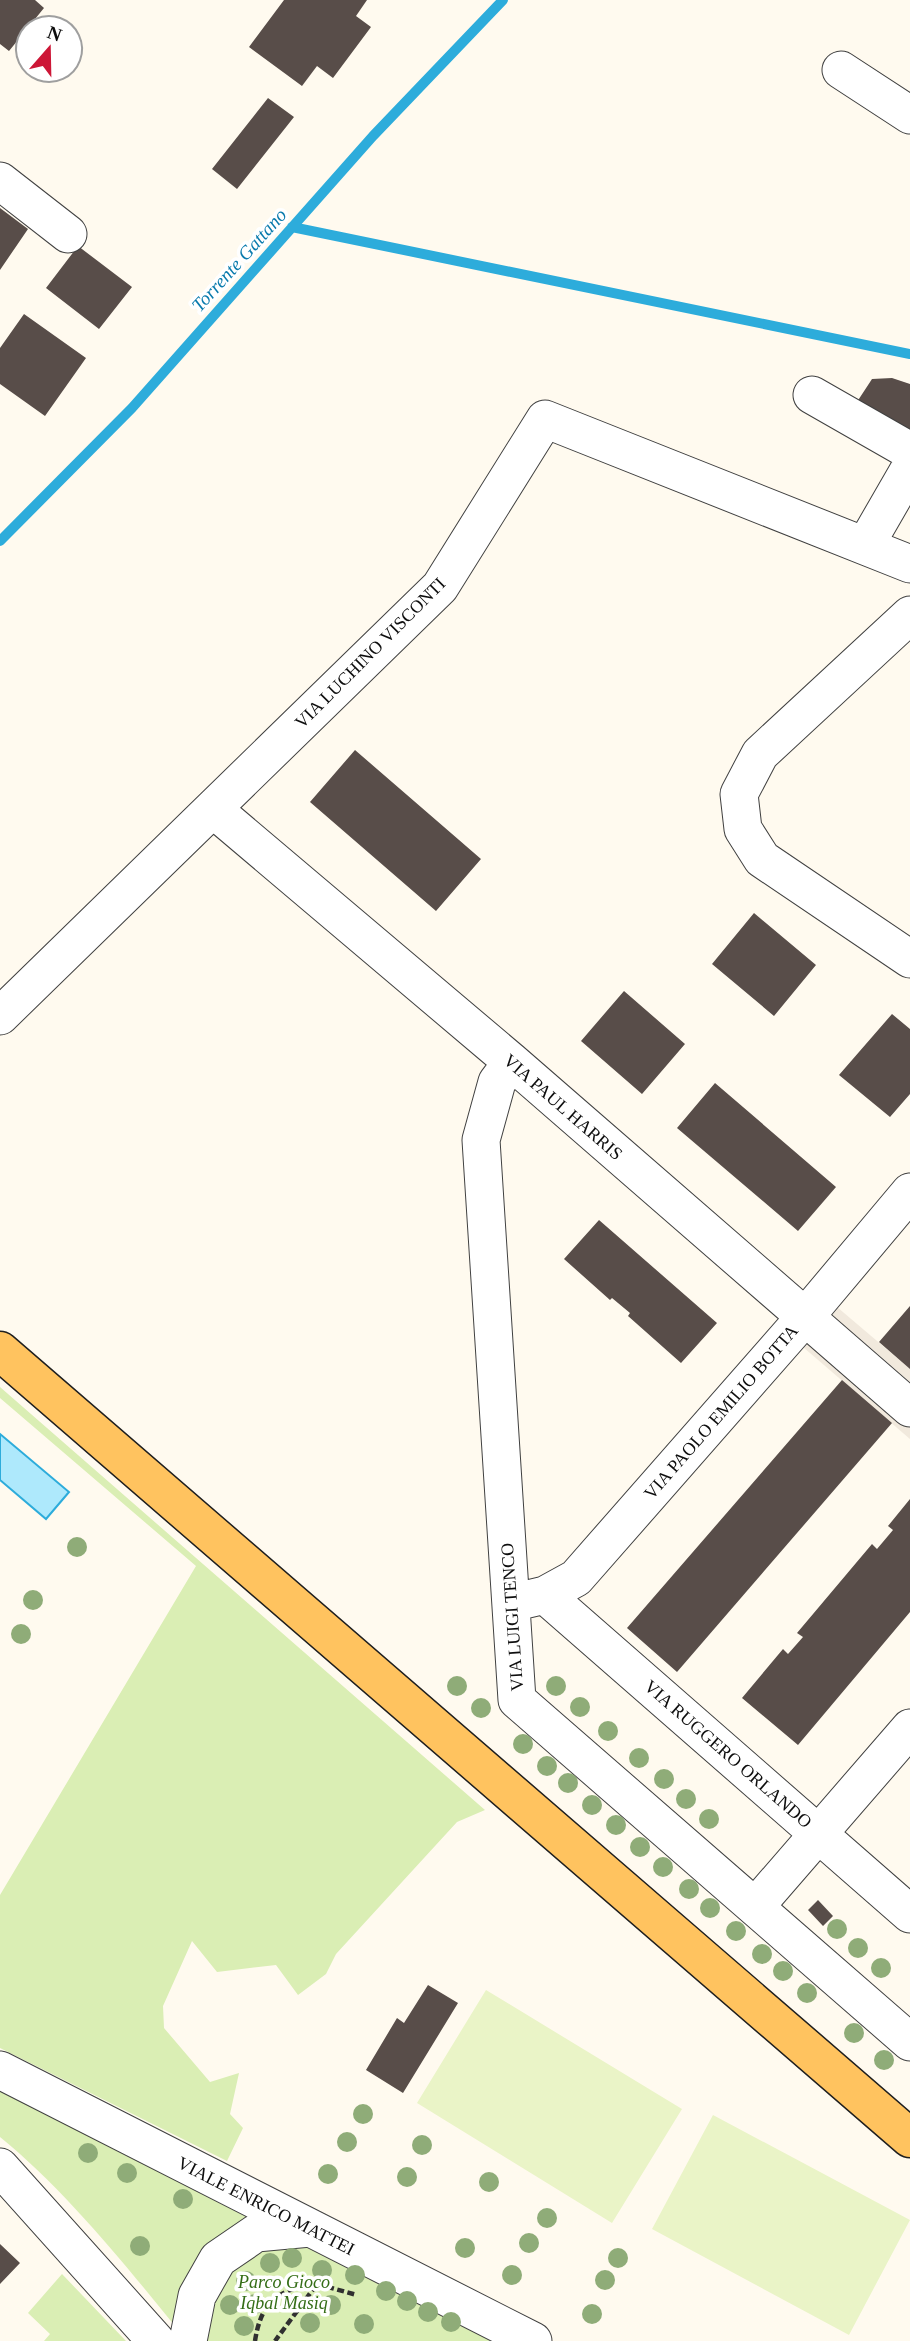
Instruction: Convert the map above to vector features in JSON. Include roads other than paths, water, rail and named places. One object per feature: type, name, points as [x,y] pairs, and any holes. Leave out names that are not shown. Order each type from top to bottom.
[{"type":"main road","points":[[0,1351],[910,2138]]},
{"type":"street","points":[[841,71],[910,115]]},
{"type":"street","points":[[0,181],[68,234]]},
{"type":"street","points":[[813,395],[910,451]]},
{"type":"street","name":"VIA LUCHINO VISCONTI","points":[[0,1016],[440,587],[545,419],[910,564]]},
{"type":"street","points":[[865,546],[910,468]]},
{"type":"street","points":[[910,615],[760,754],[739,794],[743,829],[762,859],[910,959]]},
{"type":"street","name":"VIA PAUL HARRIS","points":[[213,809],[512,1062],[910,1408]]},
{"type":"street","name":"VIA LUIGI TENCO","points":[[512,1062],[497,1082],[481,1140],[528,1599],[517,1700],[910,2042]]},
{"type":"street","name":"VIA PAOLO EMILIO BOTTA","points":[[528,1599],[576,1578],[805,1317],[910,1192]]},
{"type":"street","name":"VIA RUGGERO ORLANDO","points":[[528,1599],[818,1833],[910,1914]]},
{"type":"street","points":[[755,1907],[910,1728]]},
{"type":"street","name":"VIALE ENRICO MATTEI","points":[[0,2070],[533,2341]]},
{"type":"street","points":[[0,2167],[156,2341]]},
{"type":"street","points":[[188,2341],[197,2296],[218,2259],[256,2233],[310,2228]]},
{"type":"water","points":[[0,1434],[69,1492],[46,1519],[0,1480]]},
{"type":"waterway","name":"Torrente Gattano","points":[[0,541],[132,408],[373,136],[503,0]]},
{"type":"waterway","points":[[292,227],[910,354]]},
{"type":"park label","name":"Parco Gioco Iqbal Masiq","points":[[284,2292]]}]
